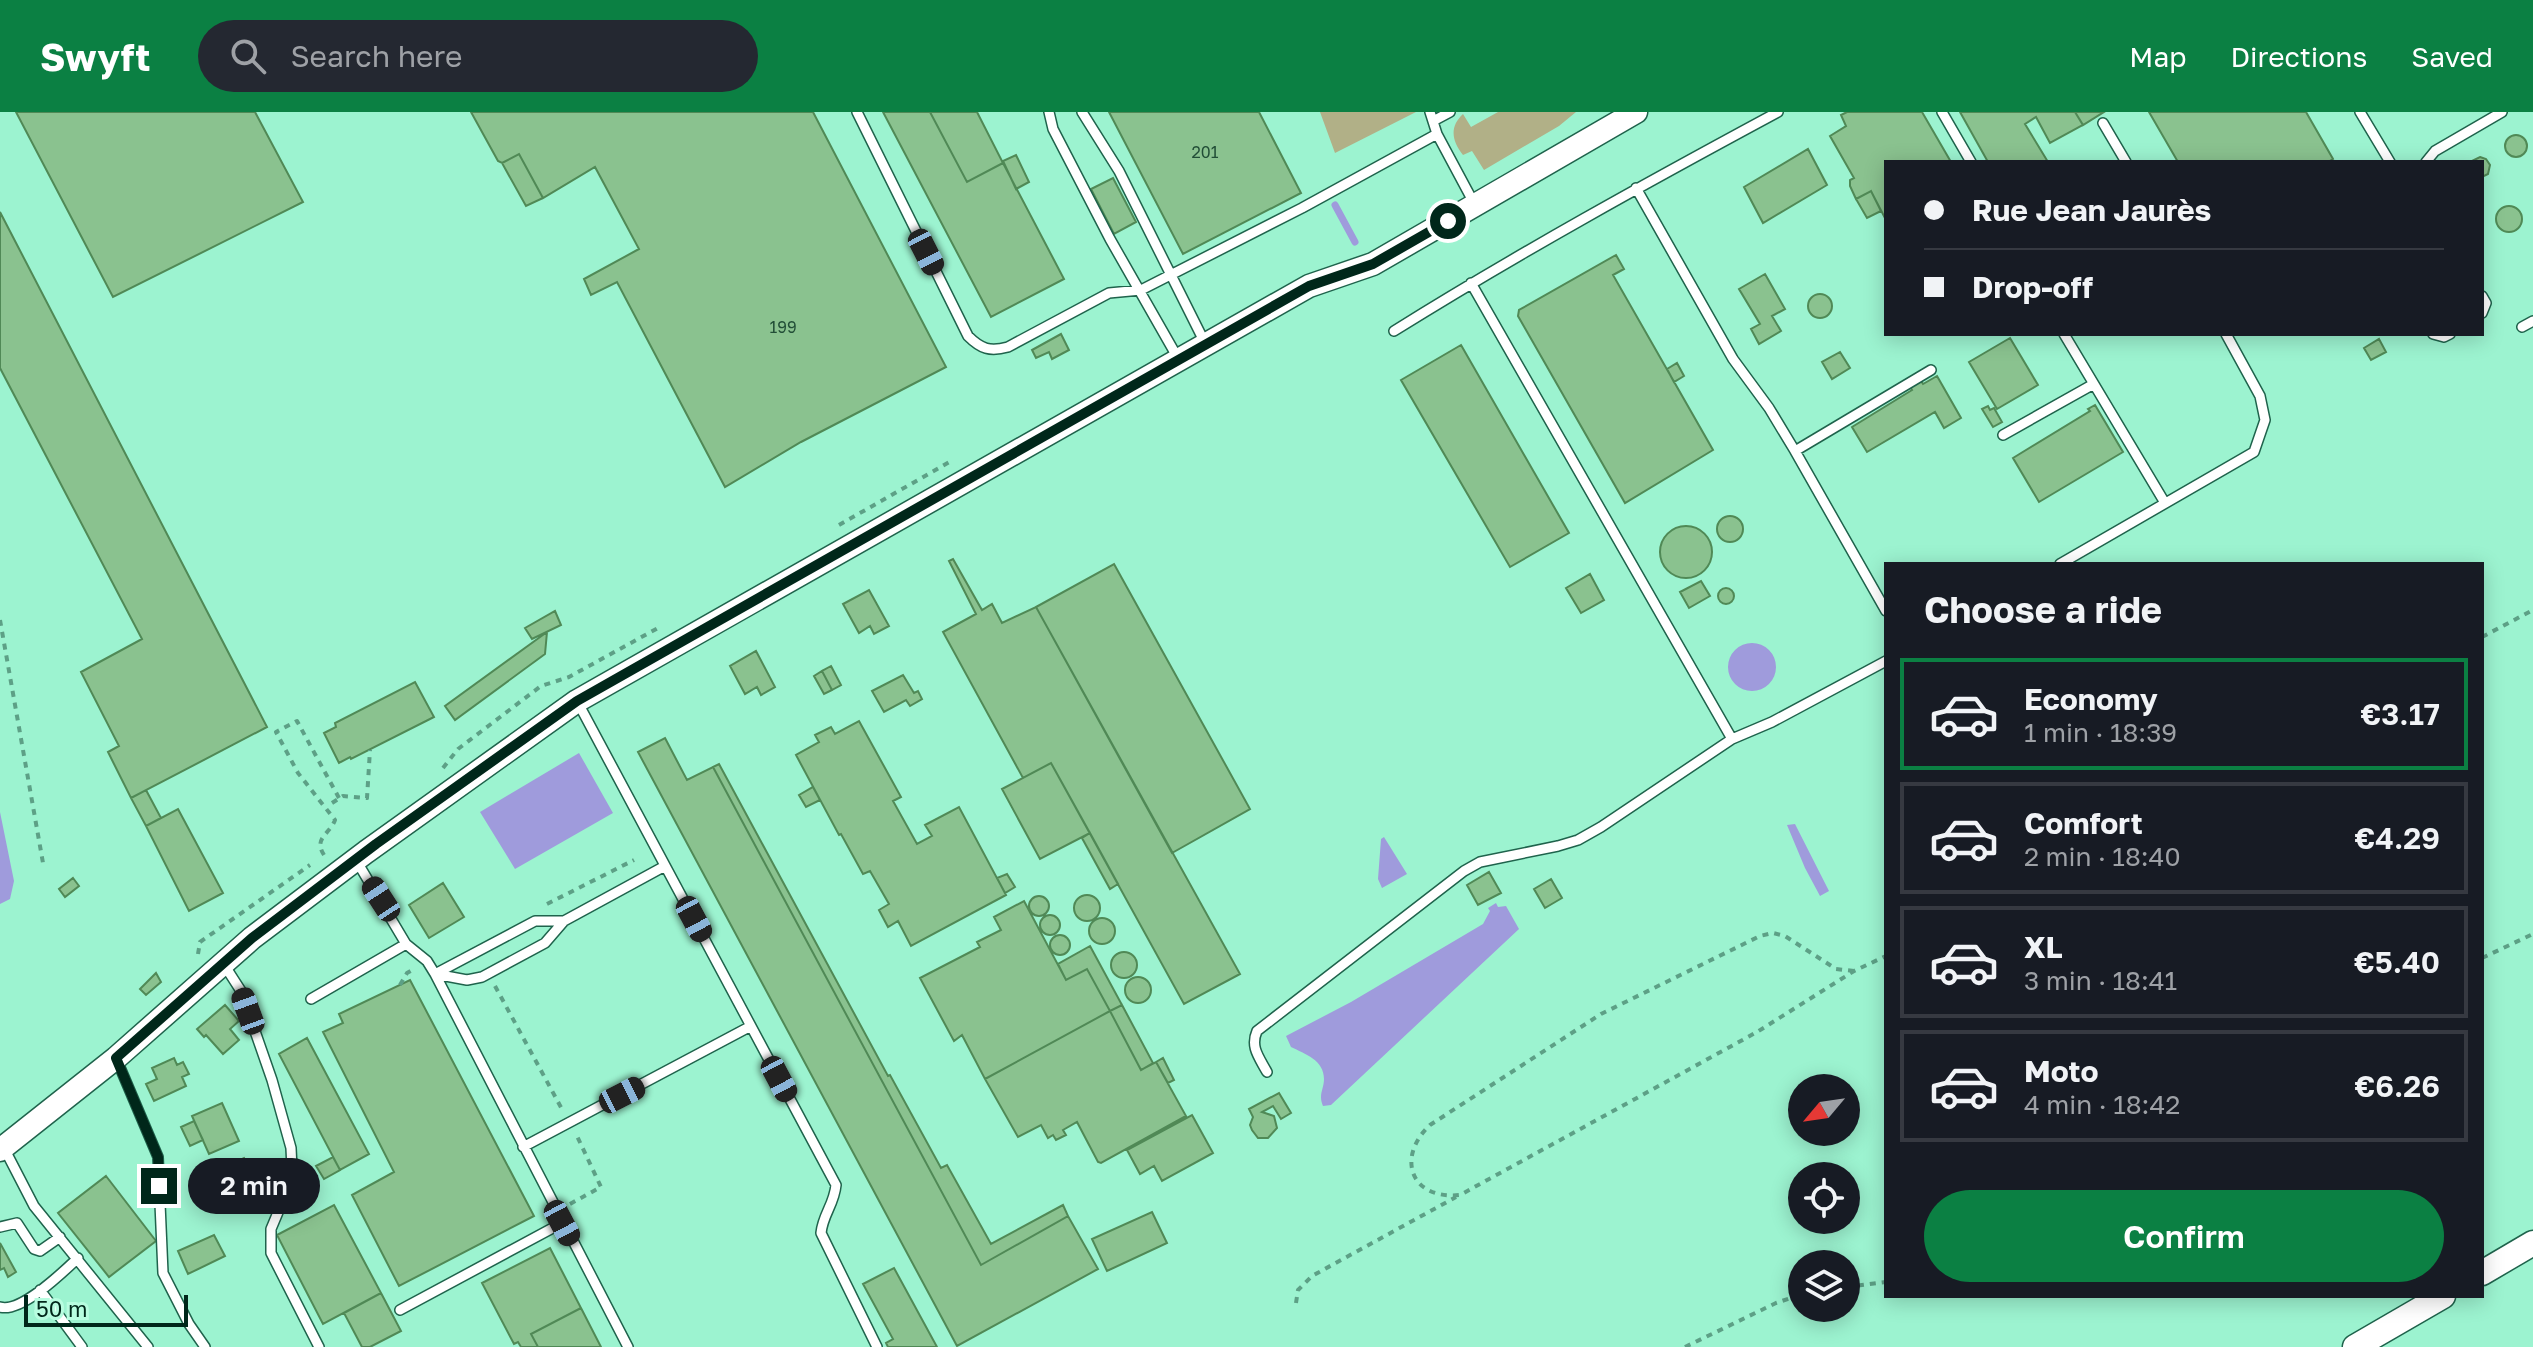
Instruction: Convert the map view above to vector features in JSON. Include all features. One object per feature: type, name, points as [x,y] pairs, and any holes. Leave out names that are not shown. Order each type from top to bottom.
[{"type":"main road","points":[[2484,1272],[2533,1243]]},
{"type":"main road","points":[[2355,1347],[2440,1298]]},
{"type":"street","points":[[2,1149],[116,1058],[223,963],[356,860],[577,701],[1309,286],[1373,264],[1636,112]]},
{"type":"lane","points":[[857,112],[968,336],[980,347],[994,351],[1008,347],[1109,293],[1141,290],[1302,208],[1437,134]]},
{"type":"lane","points":[[1049,112],[1064,152],[1180,361]]},
{"type":"lane","points":[[1082,112],[1119,171],[1207,346]]},
{"type":"lane","points":[[1450,112],[1432,116],[1437,134],[1475,206]]},
{"type":"lane","points":[[1394,331],[1636,188],[1778,112]]},
{"type":"lane","points":[[1942,112],[1970,160]]},
{"type":"lane","points":[[2360,112],[2389,160]]},
{"type":"lane","points":[[2428,160],[2435,151],[2502,112]]},
{"type":"lane","points":[[2103,123],[2125,160]]},
{"type":"lane","points":[[1636,188],[1733,359],[1769,408],[1884,607]]},
{"type":"lane","points":[[1471,283],[1732,739]]},
{"type":"lane","points":[[2522,327],[2533,321]]},
{"type":"lane","points":[[2065,336],[2165,503]]},
{"type":"lane","points":[[2063,562],[2254,452],[2265,420],[2260,396],[2227,336]]},
{"type":"lane","points":[[1795,451],[1931,370]]},
{"type":"lane","points":[[2003,435],[2092,385]]},
{"type":"lane","points":[[1267,1072],[1254,1048],[1257,1031],[1464,871],[1480,862],[1578,840],[1732,739],[1772,722],[1884,662]]},
{"type":"lane","points":[[577,701],[836,1185],[834,1200],[823,1218],[821,1233],[877,1347]]},
{"type":"lane","points":[[356,860],[406,944],[427,961],[435,974],[628,1347]]},
{"type":"lane","points":[[435,974],[467,980],[482,977],[545,943],[564,921],[665,866]]},
{"type":"lane","points":[[435,974],[535,921],[564,921]]},
{"type":"lane","points":[[311,999],[406,944]]},
{"type":"lane","points":[[223,963],[241,991],[272,1080],[291,1148],[290,1178],[271,1229],[271,1253],[319,1347]]},
{"type":"lane","points":[[523,1147],[751,1026]]},
{"type":"lane","points":[[116,1058],[158,1157],[163,1273],[189,1324],[205,1347]]},
{"type":"lane","points":[[2,1149],[34,1206],[148,1347]]},
{"type":"lane","points":[[0,1227],[17,1223],[34,1249],[40,1251],[60,1237]]},
{"type":"lane","points":[[400,1310],[562,1223]]},
{"type":"lane","points":[[0,1307],[16,1307],[78,1258]]},
{"type":"lane","points":[[40,1290],[82,1347]]},
{"type":"path","points":[[2484,636],[2533,610]]},
{"type":"path","points":[[0,620],[43,863]]},
{"type":"path","points":[[324,855],[320,849],[320,839],[335,820],[298,773],[276,732],[297,721],[339,798]]},
{"type":"path","points":[[332,803],[343,796],[367,798],[370,750]]},
{"type":"path","points":[[1460,1195],[1445,1197],[1434,1194],[1418,1183],[1411,1159],[1420,1134],[1601,1014],[1760,936],[1773,933],[1785,936],[1836,969],[1854,971]]},
{"type":"path","points":[[2484,957],[2533,934]]},
{"type":"path","points":[[1296,1303],[1298,1290],[1312,1276],[1757,1032],[1854,971],[1884,957]]},
{"type":"path","points":[[482,977],[497,987],[570,1122],[601,1187],[556,1212]]},
{"type":"path","points":[[1860,1285],[1884,1282]]},
{"type":"path","points":[[1685,1347],[1788,1299]]},
{"type":"shaded area","points":[[1320,112],[1416,112],[1335,153]]},
{"type":"shaded area","points":[[1498,112],[1576,112],[1559,126],[1484,170],[1472,151],[1463,155],[1456,145],[1454,129],[1463,114],[1471,127]]},
{"type":"shaded area","points":[[1752,643],[1761,644],[1769,650],[1775,658],[1775,676],[1769,684],[1761,690],[1752,691],[1743,690],[1735,684],[1729,676],[1728,667],[1729,658],[1735,650],[1743,644]]},
{"type":"shaded area","points":[[579,753],[613,813],[515,869],[480,812]]},
{"type":"shaded area","points":[[0,812],[14,881],[10,899],[0,904]]},
{"type":"shaded area","points":[[1795,824],[1829,891],[1820,896],[1787,825]]},
{"type":"shaded area","points":[[1384,837],[1407,874],[1382,888],[1378,879],[1381,839]]},
{"type":"shaded area","points":[[1496,903],[1498,907],[1506,906],[1519,929],[1331,1105],[1323,1106],[1321,1067],[1313,1058],[1291,1047],[1286,1036],[1351,1002],[1483,924],[1490,911],[1488,908]]},
{"type":"building","points":[[16,112],[255,112],[303,202],[113,297]]},
{"type":"building","points":[[471,112],[813,112],[946,367],[801,442],[725,487],[617,282],[591,295],[584,279],[639,249],[595,167],[543,198],[519,154],[502,163],[498,161]]},
{"type":"building","points":[[883,112],[930,112],[967,182],[1003,163],[1064,279],[991,317]]},
{"type":"building","points":[[930,112],[977,112],[1003,163],[967,182]]},
{"type":"building","points":[[1109,112],[1259,112],[1301,193],[1183,254]]},
{"type":"building","points":[[1847,112],[1922,112],[1950,160],[1884,160],[1884,216],[1871,191],[1856,199],[1850,186],[1850,180],[1854,178],[1830,136],[1846,126],[1841,115]]},
{"type":"building","points":[[1960,112],[2075,112],[2083,125],[2050,143],[2036,117],[2025,124],[2047,160],[1987,160]]},
{"type":"building","points":[[2075,112],[2104,112],[2083,125]]},
{"type":"building","points":[[2149,112],[2306,112],[2333,159],[2331,160],[2177,160]]},
{"type":"building","points":[[2516,135],[2527,146],[2516,157],[2505,146]]},
{"type":"building","points":[[1808,149],[1827,185],[1763,223],[1744,187]]},
{"type":"building","points":[[519,154],[543,198],[526,206],[502,163]]},
{"type":"building","points":[[1016,155],[1029,182],[1016,189],[1003,161]]},
{"type":"building","points":[[2480,157],[2486,159],[2490,165],[2488,174],[2484,176],[2484,160],[2474,160]]},
{"type":"building","points":[[1113,178],[1136,222],[1114,234],[1091,189]]},
{"type":"building","points":[[1871,191],[1881,211],[1867,218],[1856,199]]},
{"type":"building","points":[[2509,206],[2518,210],[2522,219],[2518,228],[2509,232],[2500,228],[2496,219],[2500,210]]},
{"type":"building","points":[[0,212],[267,727],[131,798],[108,752],[119,746],[81,672],[142,639],[0,368]]},
{"type":"building","points":[[1616,255],[1624,269],[1613,275],[1713,450],[1625,503],[1518,316],[1519,310]]},
{"type":"building","points":[[1765,274],[1785,309],[1772,316],[1781,331],[1759,344],[1751,329],[1760,324],[1739,289]]},
{"type":"building","points":[[1820,294],[1829,297],[1832,306],[1829,315],[1820,318],[1811,315],[1808,306],[1811,297]]},
{"type":"building","points":[[1061,334],[1069,350],[1052,359],[1049,352],[1036,358],[1032,350]]},
{"type":"building","points":[[2010,338],[2038,385],[1997,409],[1969,362]]},
{"type":"building","points":[[2379,339],[2386,352],[2371,360],[2364,348]]},
{"type":"building","points":[[1461,345],[1569,533],[1510,567],[1401,380]]},
{"type":"building","points":[[1840,352],[1850,368],[1832,379],[1822,362]]},
{"type":"building","points":[[1677,363],[1684,376],[1674,382],[1667,369]]},
{"type":"building","points":[[1937,376],[1961,418],[1944,428],[1935,412],[1867,452],[1852,427],[1912,390],[1910,387]]},
{"type":"building","points":[[2095,405],[2123,452],[2039,502],[2013,458]]},
{"type":"building","points":[[1988,406],[1990,410],[1994,408],[2002,422],[1993,427],[1982,409]]},
{"type":"building","points":[[1730,516],[1739,520],[1743,529],[1739,538],[1730,542],[1721,538],[1717,529],[1721,520]]},
{"type":"building","points":[[1686,526],[1704,534],[1712,552],[1704,570],[1686,578],[1668,570],[1660,552],[1668,534]]},
{"type":"building","points":[[953,559],[982,610],[992,604],[1002,623],[1036,607],[1240,974],[1184,1004],[1051,763],[1023,778],[943,632],[976,614],[949,561]]},
{"type":"building","points":[[1114,564],[1250,809],[1172,853],[1036,607]]},
{"type":"building","points":[[1590,574],[1604,600],[1581,613],[1566,588]]},
{"type":"building","points":[[1701,581],[1710,596],[1689,608],[1680,592]]},
{"type":"building","points":[[1726,588],[1734,596],[1726,604],[1718,596]]},
{"type":"building","points":[[869,590],[889,626],[874,634],[870,626],[859,633],[843,604]]},
{"type":"building","points":[[555,611],[561,625],[532,639],[525,628]]},
{"type":"building","points":[[547,632],[545,654],[455,720],[445,706]]},
{"type":"building","points":[[756,651],[775,687],[761,695],[757,687],[745,694],[730,666]]},
{"type":"building","points":[[831,666],[841,685],[832,690],[822,671]]},
{"type":"building","points":[[822,671],[832,690],[824,694],[814,676]]},
{"type":"building","points":[[903,675],[914,693],[918,691],[922,699],[910,706],[906,700],[884,712],[872,691]]},
{"type":"building","points":[[415,682],[434,717],[339,763],[324,733],[336,727],[335,723]]},
{"type":"building","points":[[859,721],[901,797],[893,801],[917,844],[932,836],[925,825],[959,807],[1006,895],[911,946],[898,921],[888,927],[879,910],[889,904],[870,871],[863,874],[796,755],[819,742],[815,735],[831,727],[835,734]]},
{"type":"building","points":[[665,738],[687,780],[713,767],[981,1265],[1068,1216],[1098,1269],[957,1346],[638,752]]},
{"type":"building","points":[[1051,763],[1090,833],[1040,859],[1002,789]]},
{"type":"building","points":[[719,764],[888,1076],[941,1168],[947,1165],[991,1244],[1063,1205],[1068,1216],[981,1265],[713,767]]},
{"type":"building","points":[[813,787],[820,800],[806,807],[799,795]]},
{"type":"building","points":[[146,790],[161,818],[146,826],[131,798]]},
{"type":"building","points":[[178,809],[223,893],[189,911],[146,826]]},
{"type":"building","points":[[1090,833],[1118,884],[1110,889],[1082,838]]},
{"type":"building","points":[[1489,872],[1501,893],[1478,905],[1467,885]]},
{"type":"building","points":[[1007,874],[1015,887],[1005,893],[997,878]]},
{"type":"building","points":[[73,878],[79,886],[65,897],[59,889]]},
{"type":"building","points":[[1551,879],[1562,898],[1545,908],[1534,889]]},
{"type":"building","points":[[443,883],[464,917],[429,938],[409,905]]},
{"type":"building","points":[[1087,895],[1096,899],[1100,908],[1096,917],[1087,921],[1078,917],[1074,908],[1078,899]]},
{"type":"building","points":[[1039,896],[1046,899],[1049,906],[1046,913],[1039,916],[1032,913],[1029,906],[1032,899]]},
{"type":"building","points":[[1024,901],[1066,980],[1087,969],[1110,1011],[985,1079],[962,1035],[954,1041],[920,978],[980,947],[977,942],[1001,930],[994,917]]},
{"type":"building","points":[[1050,915],[1057,918],[1060,925],[1057,932],[1050,935],[1043,932],[1040,925],[1043,918]]},
{"type":"building","points":[[1102,918],[1111,922],[1115,931],[1111,940],[1102,944],[1093,940],[1089,931],[1093,922]]},
{"type":"building","points":[[1060,935],[1067,938],[1070,945],[1067,952],[1060,955],[1053,952],[1050,945],[1053,938]]},
{"type":"building","points":[[1090,946],[1122,1005],[1110,1011],[1087,969],[1066,980],[1058,964]]},
{"type":"building","points":[[1124,952],[1133,956],[1137,965],[1133,974],[1124,978],[1115,974],[1111,965],[1115,956]]},
{"type":"building","points":[[156,973],[161,982],[146,995],[140,989]]},
{"type":"building","points":[[1138,977],[1147,981],[1151,990],[1147,999],[1138,1003],[1129,999],[1125,990],[1129,981]]},
{"type":"building","points":[[410,980],[534,1216],[399,1286],[352,1195],[394,1172],[323,1032],[343,1023],[339,1014]]},
{"type":"building","points":[[225,1005],[239,1021],[230,1029],[239,1040],[223,1054],[197,1029]]},
{"type":"building","points":[[1122,1005],[1153,1063],[1141,1070],[1110,1011]]},
{"type":"building","points":[[1110,1011],[1141,1070],[1156,1062],[1186,1116],[1101,1163],[1077,1122],[1063,1130],[1066,1135],[1056,1140],[1053,1135],[1048,1138],[1041,1125],[1018,1137],[985,1079]]},
{"type":"building","points":[[307,1038],[369,1154],[340,1170],[279,1054]]},
{"type":"building","points":[[174,1058],[177,1065],[183,1062],[189,1074],[182,1077],[186,1086],[154,1101],[146,1084],[157,1079],[152,1068]]},
{"type":"building","points":[[1163,1058],[1174,1080],[1168,1083],[1156,1062]]},
{"type":"building","points":[[1279,1093],[1291,1113],[1281,1119],[1273,1106],[1262,1112],[1274,1116],[1277,1128],[1268,1138],[1258,1138],[1250,1125],[1253,1117],[1249,1109]]},
{"type":"building","points":[[222,1103],[239,1141],[209,1154],[192,1116]]},
{"type":"building","points":[[1192,1115],[1213,1153],[1162,1181],[1154,1166],[1140,1174],[1127,1150]]},
{"type":"building","points":[[194,1121],[203,1140],[190,1146],[181,1127]]},
{"type":"building","points":[[333,1157],[340,1170],[324,1179],[316,1166]]},
{"type":"building","points":[[244,1158],[252,1174],[229,1185],[223,1168]]},
{"type":"building","points":[[106,1176],[156,1241],[109,1277],[58,1213]]},
{"type":"building","points":[[334,1205],[381,1293],[323,1324],[277,1235]]},
{"type":"building","points":[[1152,1212],[1167,1243],[1107,1271],[1092,1239]]},
{"type":"building","points":[[214,1235],[225,1256],[188,1274],[178,1251]]},
{"type":"building","points":[[0,1243],[16,1272],[8,1277],[4,1268],[0,1270]]},
{"type":"building","points":[[550,1248],[581,1308],[531,1334],[538,1347],[521,1347],[518,1342],[514,1344],[482,1283]]},
{"type":"building","points":[[894,1268],[937,1347],[888,1347],[886,1343],[893,1339],[863,1284]]},
{"type":"building","points":[[381,1293],[401,1331],[370,1347],[362,1347],[344,1313]]},
{"type":"building","points":[[581,1308],[601,1347],[538,1347],[531,1334]]},
{"type":"waterway","points":[[1335,205],[1355,242]]},
{"type":"route","points":[[159,1186],[158,1157],[116,1058],[252,938],[366,852],[577,701],[1309,286],[1333,276],[1361,270],[1448,221]]}]
